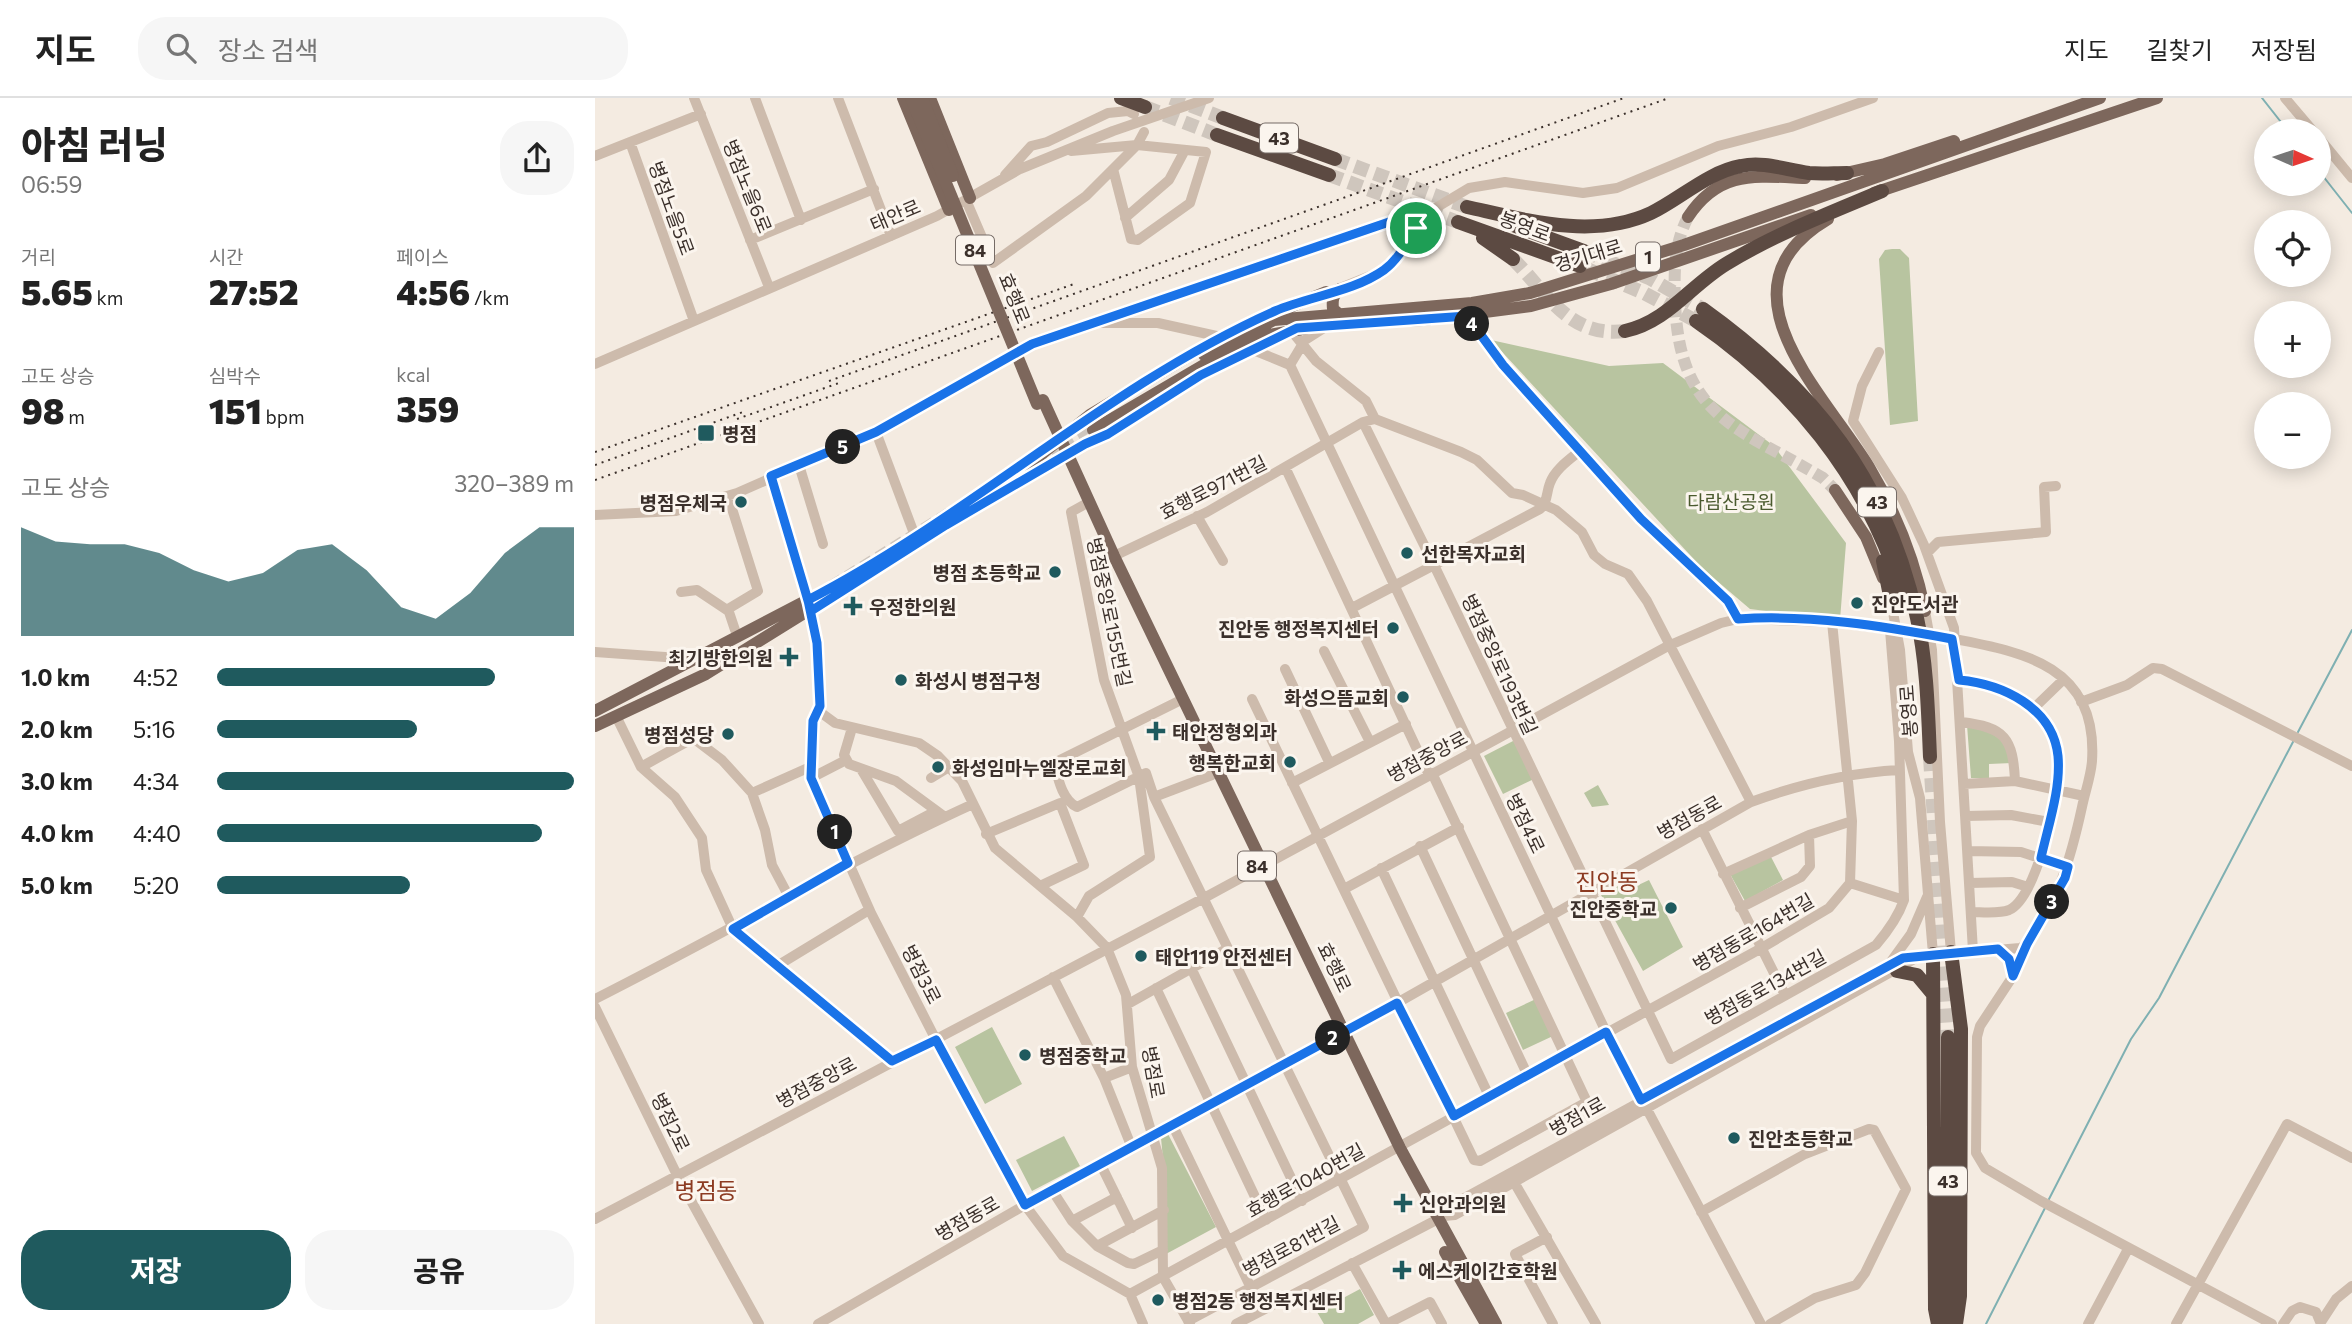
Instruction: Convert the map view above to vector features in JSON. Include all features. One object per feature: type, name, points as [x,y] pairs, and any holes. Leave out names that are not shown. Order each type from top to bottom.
[{"type":"highway","points":[[1121,98],[1139,110]]},
{"type":"highway","name":"43","points":[[1223,118],[1335,159]]},
{"type":"highway","name":"43","points":[[1217,135],[1329,175]]},
{"type":"highway","name":"봉영로","points":[[1584,251],[1467,208],[1546,223],[1596,227],[1650,213],[1720,173],[1742,165],[1767,165],[1808,173],[1847,173]]},
{"type":"highway","points":[[1625,331],[1658,319],[1712,273],[1741,255],[1882,191]]},
{"type":"highway","name":"봉영로","points":[[1513,259],[1458,222],[1580,267]]},
{"type":"highway","name":"봉영로","points":[[1700,315],[1775,364],[1804,394],[1840,442],[1873,508],[1896,544],[1917,620],[1925,678],[1930,757],[1902,596],[1873,508]]},
{"type":"highway","points":[[1873,508],[1902,548],[1925,611]]},
{"type":"highway","points":[[1873,508],[1890,596]]},
{"type":"highway","points":[[1951,952],[1961,1029],[1960,1296],[1956,1324]]},
{"type":"highway","points":[[1933,954],[1934,1281],[1938,1324]]},
{"type":"highway","points":[[1893,968],[1917,975],[1933,994]]},
{"type":"highway","points":[[1933,1034],[1943,1024],[1961,1029]]},
{"type":"highway","name":"43","points":[[1948,1037],[1948,1324]]},
{"type":"main road","points":[[903,98],[949,209]]},
{"type":"main road","name":"효행로","points":[[911,98],[1064,456],[1180,700],[1397,1150],[1496,1324]]},
{"type":"main road","name":"84","points":[[922,98],[1040,402]]},
{"type":"main road","points":[[930,98],[968,199]]},
{"type":"main road","name":"경기대로","points":[[2100,98],[1672,248],[1529,293],[1472,303],[1335,319],[1237,346],[1092,428],[1220,346],[1274,320],[1335,319],[1467,316],[1531,306],[1611,284],[2157,98]]},
{"type":"main road","points":[[1688,217],[1707,194],[1739,178],[1827,177],[1964,138],[2007,131]]},
{"type":"main road","points":[[1849,205],[1808,231],[1782,264],[1776,297],[1781,329],[1802,372],[1871,470],[1896,521],[1918,577],[1925,611]]},
{"type":"main road","points":[[1335,319],[1333,295],[1340,289]]},
{"type":"main road","points":[[595,712],[810,605],[998,484],[1090,415],[1221,337],[1272,312],[1326,292]]},
{"type":"main road","points":[[1254,323],[1274,320]]},
{"type":"main road","name":"경기대로","points":[[810,605],[1064,456],[1108,434],[1174,390],[1292,329]]},
{"type":"main road","points":[[1835,489],[1866,537],[1890,596]]},
{"type":"main road","name":"효행로","points":[[1086,503],[1114,556],[1212,775],[1261,868]]},
{"type":"main road","points":[[595,712],[784,618]]},
{"type":"main road","points":[[595,723],[617,718],[706,674],[784,618]]},
{"type":"main road","points":[[595,723],[691,675],[784,618]]},
{"type":"main road","name":"효행로","points":[[1436,1220],[1486,1324]]},
{"type":"street","name":"병점노을6로","points":[[694,98],[769,287]]},
{"type":"street","points":[[755,98],[801,220]]},
{"type":"street","points":[[838,98],[891,236]]},
{"type":"street","name":"태안로","points":[[595,364],[891,236],[1060,152],[1209,98]]},
{"type":"street","points":[[1274,320],[1326,292],[1385,270],[1416,228],[1442,202],[1469,188],[1505,182],[1583,193],[1609,190],[1718,146],[1824,117],[1873,98]]},
{"type":"street","points":[[2285,98],[2303,119]]},
{"type":"street","points":[[1002,179],[1031,146],[1047,142],[1108,113],[1139,110]]},
{"type":"street","points":[[630,142],[701,114]]},
{"type":"street","points":[[968,199],[993,263],[1086,196],[1137,145],[1145,132]]},
{"type":"street","name":"병점노을5로","points":[[595,156],[630,142],[694,321]]},
{"type":"street","points":[[1060,152],[1137,145],[1206,152],[1190,203],[1138,240],[1131,239],[1113,169]]},
{"type":"street","points":[[1125,218],[1169,180],[1185,150]]},
{"type":"street","points":[[2331,153],[2352,178]]},
{"type":"street","points":[[750,240],[874,190]]},
{"type":"street","points":[[595,516],[676,510],[728,496],[876,432],[1020,350],[1392,221],[1399,220],[1416,228]]},
{"type":"street","points":[[1467,316],[1503,365],[1641,519],[1728,601],[1738,619]]},
{"type":"street","points":[[1251,349],[1290,365],[1301,345],[1335,319]]},
{"type":"street","points":[[1092,323],[1158,323],[1221,337]]},
{"type":"street","points":[[1292,329],[1301,345],[1366,401],[1375,419]]},
{"type":"street","points":[[1879,352],[1862,386],[1853,421],[1902,498],[1927,552],[1954,628],[1951,638],[1959,680],[1973,951]]},
{"type":"street","name":"병점4로","points":[[1290,365],[1326,446],[1606,1032],[1761,1324]]},
{"type":"street","points":[[1326,446],[1363,422],[1375,419],[1477,460],[1512,493],[1545,505],[1569,519],[1582,532],[1594,555],[1605,564],[1628,574],[1647,601],[1751,802]]},
{"type":"street","name":"병점중앙로193번길","points":[[1363,422],[1591,892]]},
{"type":"street","points":[[876,432],[915,536]]},
{"type":"street","name":"효행로971번길","points":[[1114,556],[1197,516],[1326,446]]},
{"type":"street","points":[[1352,608],[1508,528],[1545,505],[1550,482],[1559,469],[1581,450]]},
{"type":"street","points":[[799,465],[823,544]]},
{"type":"street","points":[[1252,699],[1474,1160],[1480,1161],[1587,1102],[1459,827],[1406,724],[1286,469]]},
{"type":"street","points":[[771,476],[810,605],[817,643],[820,712]]},
{"type":"street","points":[[1927,552],[1938,542],[2046,532],[2044,487],[2056,486]]},
{"type":"street","points":[[727,610],[758,591],[728,496]]},
{"type":"street","name":"병점중앙로155번길","points":[[1077,916],[1089,895],[1150,857],[1139,777],[1104,680],[1071,512],[1086,503]]},
{"type":"street","points":[[1197,516],[1223,561]]},
{"type":"street","points":[[681,592],[697,590],[727,610],[735,629]]},
{"type":"street","points":[[1890,596],[1901,650],[1908,752],[1920,798],[1933,954]]},
{"type":"street","points":[[1925,611],[1932,650],[1951,952],[2027,944]]},
{"type":"street","name":"병점중앙로","points":[[595,1219],[1261,868],[1317,835],[1668,646],[1721,623],[1761,617],[1832,622],[1951,638]]},
{"type":"street","points":[[1832,622],[1845,774],[1852,821],[1850,883],[1905,900],[1892,630]]},
{"type":"street","points":[[1951,638],[2032,656],[2064,679],[2081,702],[2092,740],[2092,764],[2068,867],[2013,976],[1980,1026],[1977,1037],[1976,1153],[1985,1168],[2043,1202],[2272,1324]]},
{"type":"street","points":[[1324,650],[1370,742]]},
{"type":"street","points":[[595,652],[697,660]]},
{"type":"street","points":[[2081,702],[2127,685],[2153,668],[2162,669],[2352,766]]},
{"type":"street","points":[[1285,669],[1329,762]]},
{"type":"street","points":[[2034,708],[2064,679]]},
{"type":"street","points":[[1959,680],[1993,684],[2034,708],[2050,734],[2058,755],[2056,789],[2041,858],[2028,887],[2008,910],[1971,912]]},
{"type":"street","points":[[1139,777],[1077,807],[1066,797],[1054,763],[1180,700]]},
{"type":"street","name":"병점로","points":[[820,712],[828,720],[852,728],[919,743],[950,767],[962,781],[986,834],[1008,861],[1042,885],[1107,948],[1128,1004],[1132,1067],[1162,1168],[1163,1277],[1189,1323]]},
{"type":"street","name":"병점3로","points":[[820,712],[813,721],[811,778],[869,910],[936,1040],[1025,1205],[1063,1256],[1130,1294]]},
{"type":"street","points":[[617,718],[642,767],[675,797],[702,838],[706,870],[733,929],[892,1061]]},
{"type":"street","points":[[1961,722],[1997,729],[2008,742],[2014,756],[2015,781]]},
{"type":"street","points":[[1292,783],[1406,724]]},
{"type":"street","points":[[846,760],[845,748],[852,728]]},
{"type":"street","points":[[642,767],[688,741],[697,741],[722,760],[752,793],[765,830],[772,865],[789,897]]},
{"type":"street","points":[[1908,752],[1924,762],[1931,760],[1937,752]]},
{"type":"street","points":[[846,760],[860,769],[897,781],[941,814]]},
{"type":"street","points":[[811,778],[846,760]]},
{"type":"street","points":[[752,793],[810,767]]},
{"type":"street","points":[[931,778],[950,767]]},
{"type":"street","points":[[860,769],[898,831],[973,804]]},
{"type":"street","name":"병점동로","points":[[825,1322],[1025,1205],[1342,1034],[1751,802],[1798,785],[1845,774],[1899,770]]},
{"type":"street","name":"병점중앙로155번길","points":[[1139,777],[1146,773],[1154,797],[1285,1064]]},
{"type":"street","points":[[1154,797],[1212,775]]},
{"type":"street","points":[[1965,784],[2015,781],[2084,796]]},
{"type":"street","points":[[986,834],[1060,803],[1084,864],[1042,885]]},
{"type":"street","points":[[595,999],[733,929],[848,863],[941,814]]},
{"type":"street","points":[[1966,816],[2011,815],[2049,822]]},
{"type":"street","points":[[1723,874],[1809,835],[1852,821]]},
{"type":"street","points":[[1344,889],[1459,827]]},
{"type":"street","points":[[1702,829],[1785,995]]},
{"type":"street","points":[[1740,908],[1801,877],[1810,866],[1809,835]]},
{"type":"street","points":[[1420,846],[1528,1076]]},
{"type":"street","points":[[1968,851],[2007,850],[2068,867]]},
{"type":"street","points":[[1381,868],[1490,1098]]},
{"type":"street","points":[[1970,883],[2012,882],[2028,887]]},
{"type":"street","name":"병점동로164번길","points":[[1490,1098],[1829,908],[1850,883]]},
{"type":"street","name":"병점동로134번길","points":[[1591,892],[1671,1059],[1876,945],[1890,928],[1905,900]]},
{"type":"street","points":[[1893,968],[1928,894]]},
{"type":"street","points":[[777,966],[869,910]]},
{"type":"street","points":[[1128,1004],[1228,948]]},
{"type":"street","points":[[1998,949],[2009,959],[2013,976]]},
{"type":"street","name":"병점1로","points":[[1436,1220],[1450,1206],[1641,1100],[1893,968],[1918,957],[1951,952]]},
{"type":"street","name":"병점1로","points":[[1237,1324],[1436,1220],[1455,1215],[1646,1110],[1893,968]]},
{"type":"street","points":[[1192,970],[1302,1201]]},
{"type":"street","points":[[1053,977],[1104,1078],[1132,1148]]},
{"type":"street","points":[[1156,988],[1266,1220]]},
{"type":"street","name":"병점2로","points":[[595,1007],[678,1177],[759,1324]]},
{"type":"street","points":[[1285,1064],[1340,1180]]},
{"type":"street","points":[[1104,1078],[1132,1067]]},
{"type":"street","name":"효행로1040번길","points":[[1130,1294],[1490,1098]]},
{"type":"street","points":[[2176,1324],[2287,1124],[2352,1158]]},
{"type":"street","points":[[1173,1126],[1251,1288]]},
{"type":"street","points":[[1701,1212],[1805,1154],[1869,1129],[1874,1130],[1906,1189],[1865,1273],[1856,1285],[1815,1298],[1770,1324]]},
{"type":"street","points":[[1101,1165],[1132,1228]]},
{"type":"street","name":"병점로81번길","points":[[1189,1323],[1364,1227],[1340,1180]]},
{"type":"street","points":[[1514,1182],[1596,1324]]},
{"type":"street","points":[[1052,1191],[1072,1221],[1097,1246],[1131,1264],[1163,1250]]},
{"type":"street","points":[[1072,1221],[1117,1197]]},
{"type":"street","points":[[1097,1246],[1164,1210]]},
{"type":"street","points":[[1547,1237],[1515,1254],[1553,1324]]},
{"type":"street","points":[[2088,1324],[2128,1248]]},
{"type":"street","points":[[1352,1263],[1387,1324],[1430,1301],[1442,1324]]},
{"type":"street","points":[[2283,1324],[2292,1311],[2300,1307],[2311,1309],[2321,1323],[2333,1302],[2352,1286]]},
{"type":"street","points":[[1130,1294],[1143,1324]]},
{"type":"green space","points":[[1900,249],[1909,258],[1918,421],[1890,425],[1879,259],[1885,250]]},
{"type":"green space","name":"다람산공원","points":[[1491,340],[1609,366],[1663,363],[1774,446],[1846,543],[1840,620],[1750,609],[1703,569]]},
{"type":"green space","points":[[1967,725],[1992,732],[2002,739],[2012,763],[1989,764],[1989,778],[1971,778]]},
{"type":"green space","points":[[1515,740],[1534,779],[1503,794],[1484,756]]},
{"type":"green space","points":[[1598,785],[1609,805],[1592,807],[1584,793]]},
{"type":"green space","points":[[1769,853],[1783,880],[1745,901],[1730,874]]},
{"type":"green space","points":[[1649,880],[1683,947],[1643,971],[1601,895],[1628,881],[1632,888]]},
{"type":"green space","points":[[1536,999],[1553,1036],[1523,1050],[1506,1013]]},
{"type":"green space","points":[[992,1027],[1022,1084],[985,1104],[955,1047]]},
{"type":"green space","points":[[1168,1134],[1216,1227],[1166,1254],[1167,1200],[1161,1138]]},
{"type":"green space","points":[[1064,1136],[1080,1166],[1032,1191],[1016,1160]]},
{"type":"green space","points":[[1360,1289],[1374,1315],[1358,1324],[1324,1324],[1317,1312]]},
{"type":"waterway","points":[[2262,98],[2279,119]]},
{"type":"waterway","points":[[2331,186],[2352,213]]},
{"type":"waterway","points":[[2298,732],[2352,630]]},
{"type":"waterway","points":[[2048,1201],[2131,1039],[2159,998],[2294,740]]},
{"type":"waterway","points":[[1986,1324],[2046,1206]]},
{"type":"tunnel","points":[[1171,98],[1223,118]]},
{"type":"tunnel","points":[[1145,107],[1217,135]]},
{"type":"tunnel","points":[[1335,159],[1467,207]]},
{"type":"tunnel","points":[[1329,175],[1458,222]]},
{"type":"tunnel","points":[[1688,217],[1677,248],[1675,279],[1679,340],[1688,371],[1701,395],[1719,414],[1740,430],[1823,478],[1835,490]]},
{"type":"tunnel","points":[[1584,251],[1649,278],[1703,309]]},
{"type":"tunnel","points":[[1513,259],[1549,299],[1574,320],[1606,331],[1625,331]]},
{"type":"tunnel","points":[[1587,269],[1644,293],[1696,321]]},
{"type":"tunnel","points":[[1061,443],[1091,425]]},
{"type":"tunnel","points":[[1022,474],[1073,443]]},
{"type":"tunnel","points":[[832,586],[980,494]]},
{"type":"tunnel","points":[[1930,757],[1948,1037]]},
{"type":"railway","points":[[829,381],[1624,98]]},
{"type":"railway","points":[[595,480],[1669,98]]},
{"type":"railway","points":[[595,452],[1074,284]]},
{"type":"railway","points":[[737,419],[839,383]]},
{"type":"railway","points":[[595,465],[743,412]]},
{"type":"place","name":"병점","points":[[706,433]]},
{"type":"place","name":"병점우체국","points":[[741,502]]},
{"type":"place","name":"선한목자교회","points":[[1407,553]]},
{"type":"place","name":"병점 초등학교","points":[[1055,572]]},
{"type":"place","name":"진안도서관","points":[[1857,603]]},
{"type":"place","name":"우정한의원","points":[[853,606]]},
{"type":"place","name":"진안동 행정복지센터","points":[[1393,628]]},
{"type":"place","name":"최기방한의원","points":[[789,657]]},
{"type":"place","name":"화성시 병점구청","points":[[901,680]]},
{"type":"place","name":"화성으뜸교회","points":[[1403,697]]},
{"type":"place","name":"태안정형외과","points":[[1156,731]]},
{"type":"place","name":"병점성당","points":[[728,734]]},
{"type":"place","name":"행복한교회","points":[[1290,762]]},
{"type":"place","name":"화성임마누엘장로교회","points":[[938,767]]},
{"type":"place","name":"진안중학교","points":[[1671,908]]},
{"type":"place","name":"태안119 안전센터","points":[[1141,956]]},
{"type":"place","name":"병점중학교","points":[[1025,1055]]},
{"type":"place","name":"진안초등학교","points":[[1734,1138]]},
{"type":"place","name":"신안과의원","points":[[1403,1203]]},
{"type":"place","name":"에스케이간호학원","points":[[1402,1270]]},
{"type":"place","name":"병점2동 행정복지센터","points":[[1158,1300]]},
{"type":"district","name":"진안동","points":[[1607,881]]},
{"type":"district","name":"병점동","points":[[706,1190]]},
{"type":"route","points":[[1416,228],[1385,270],[1363,281],[1272,312],[1192,353],[1090,415],[1039,456],[978,497],[808,600],[811,611],[817,643],[817,680],[820,695],[820,712],[813,721],[811,778],[848,863],[733,929],[892,1061],[936,1040],[1025,1205],[1397,1003],[1454,1116],[1567,1056],[1606,1032],[1641,1100],[1903,958],[1998,949],[2009,959],[2013,976],[2027,944],[2065,878],[2068,867],[2041,858],[2056,789],[2058,755],[2050,734],[2034,708],[1993,684],[1959,680],[1952,639],[1832,622],[1761,617],[1738,619],[1728,601],[1641,519],[1503,365],[1467,316],[1297,328],[1174,390],[1108,434],[1085,444],[946,525],[811,611],[771,476],[876,432],[1040,341],[1392,221],[1399,220],[1416,228]]}]
